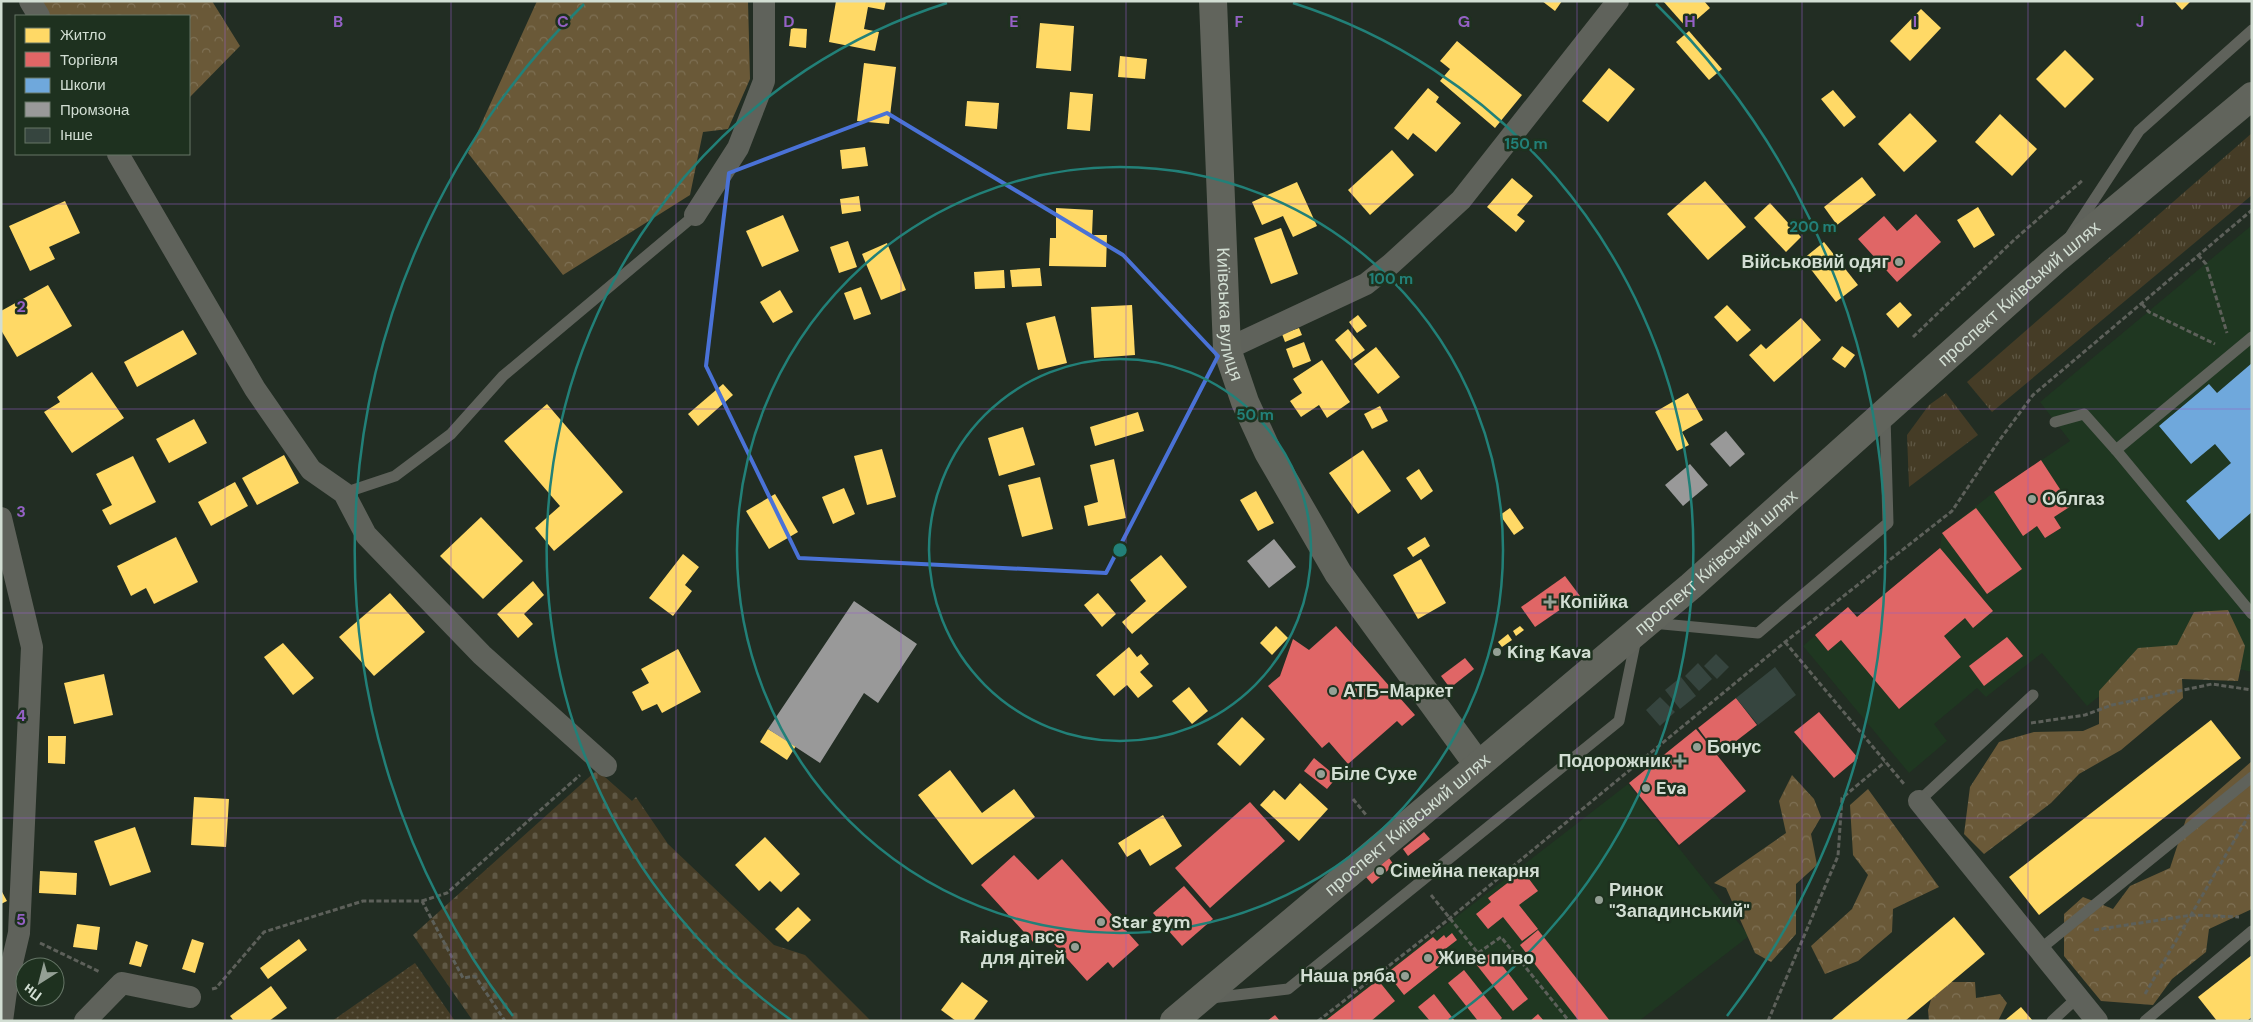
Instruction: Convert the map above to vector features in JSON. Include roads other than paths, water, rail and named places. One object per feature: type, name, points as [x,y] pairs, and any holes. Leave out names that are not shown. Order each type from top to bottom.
[{"type":"main road","name":"Київська вулиця","points":[[1213,1],[1227,349],[1245,402],[1268,452],[1338,573],[1478,765]]},
{"type":"main road","name":"проспект Київський шлях","points":[[1174,1021],[1643,627],[1886,414],[2054,262],[2252,96]]},
{"type":"street","points":[[30,1],[38,15]]},
{"type":"street","points":[[695,215],[738,148],[764,81],[764,1]]},
{"type":"street","points":[[1227,349],[1366,284],[1391,264],[1461,200],[1618,1]]},
{"type":"street","points":[[119,155],[255,389],[311,470],[344,493],[366,535],[482,655],[602,763]]},
{"type":"street","points":[[1,518],[32,647],[19,933],[4,981],[2,1021]]},
{"type":"street","points":[[1919,801],[2048,943],[2078,997],[2096,1021]]},
{"type":"street","points":[[85,1021],[122,983],[190,998]]},
{"type":"lane","points":[[2054,262],[2139,131],[2252,30]]},
{"type":"lane","points":[[344,493],[394,476],[451,434],[503,376],[695,215]]},
{"type":"lane","points":[[2116,450],[2252,337]]},
{"type":"lane","points":[[1200,999],[1288,989],[1619,721],[1643,627],[1758,633],[1888,523],[1886,414]]},
{"type":"lane","points":[[2055,422],[2084,414],[2252,614]]},
{"type":"lane","points":[[1919,801],[2033,695]]},
{"type":"lane","points":[[2048,943],[2252,777]]},
{"type":"lane","points":[[2145,1021],[2252,931]]},
{"type":"lane","points":[[2052,1021],[2078,997]]},
{"type":"place","name":"Військовий одяг","points":[[1899,262]]},
{"type":"place","name":"Облгаз","points":[[2032,499]]},
{"type":"place","name":"Копійка","points":[[1550,602]]},
{"type":"place","name":"King Kava","points":[[1497,652]]},
{"type":"place","name":"АТБ-Маркет","points":[[1333,691]]},
{"type":"place","name":"Бонус","points":[[1697,747]]},
{"type":"place","name":"Подорожник","points":[[1680,761]]},
{"type":"place","name":"Біле Сухе","points":[[1321,774]]},
{"type":"place","name":"Eva","points":[[1646,788]]},
{"type":"place","name":"Сімейна пекарня","points":[[1380,871]]},
{"type":"place","name":"Ринок \"Западинський\"","points":[[1599,900]]},
{"type":"place","name":"Star gym","points":[[1101,922]]},
{"type":"place","name":"Raiduga все для дітей","points":[[1075,947]]},
{"type":"place","name":"Живе пиво","points":[[1428,958]]},
{"type":"place","name":"Наша ряба","points":[[1405,976]]}]
